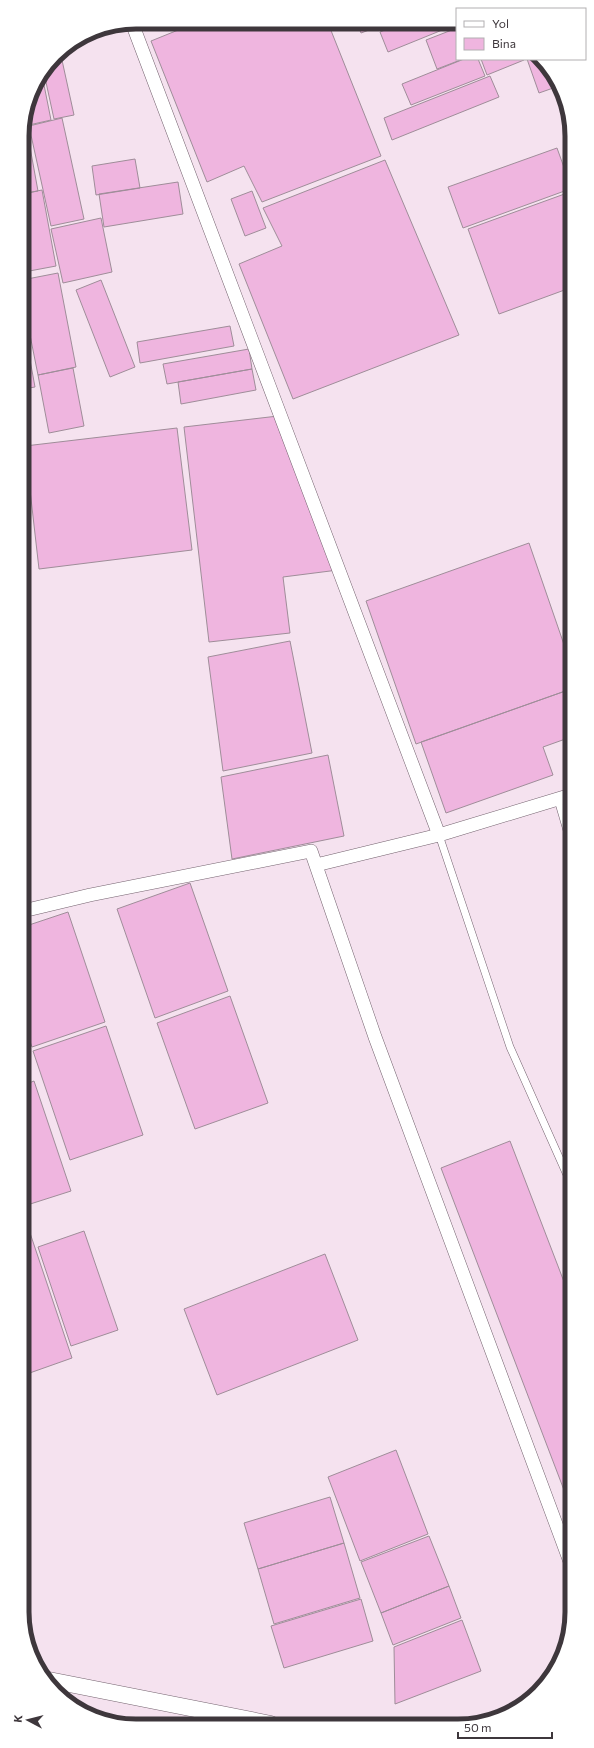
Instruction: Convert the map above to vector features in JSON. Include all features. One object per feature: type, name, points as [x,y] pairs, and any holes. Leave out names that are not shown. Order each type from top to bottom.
[{"type":"street","points":[[134,29],[439,835]]},
{"type":"street","points":[[316,865],[439,835],[565,797]]},
{"type":"street","points":[[29,910],[90,895],[311,851],[375,1037],[565,1548]]},
{"type":"street","points":[[54,1681],[246,1719]]},
{"type":"lane","points":[[558,800],[565,824]]},
{"type":"lane","points":[[439,835],[510,1047],[565,1171]]},
{"type":"building","points":[[181,29],[330,29],[381,156],[262,202],[244,166],[207,182],[151,41]]},
{"type":"building","points":[[359,29],[372,29],[361,33]]},
{"type":"building","points":[[388,29],[445,29],[388,52],[380,32]]},
{"type":"building","points":[[456,29],[456,60],[460,60],[437,69],[426,40]]},
{"type":"building","points":[[62,60],[74,115],[54,119],[45,79],[51,71]]},
{"type":"building","points":[[462,60],[478,60],[485,76],[411,105],[402,84]]},
{"type":"building","points":[[481,60],[524,60],[487,75]]},
{"type":"building","points":[[527,60],[534,60],[553,88],[539,93]]},
{"type":"building","points":[[490,76],[499,97],[392,140],[384,118]]},
{"type":"building","points":[[43,82],[51,120],[30,125],[37,95]]},
{"type":"building","points":[[62,118],[84,219],[51,226],[29,126]]},
{"type":"building","points":[[29,142],[38,191],[29,193]]},
{"type":"building","points":[[557,148],[565,170],[565,191],[463,228],[448,187]]},
{"type":"building","points":[[135,159],[140,188],[96,195],[92,166]]},
{"type":"building","points":[[385,160],[459,335],[293,399],[239,264],[282,246],[263,208]]},
{"type":"building","points":[[178,182],[183,214],[104,227],[99,194]]},
{"type":"building","points":[[42,190],[56,266],[29,271],[29,193]]},
{"type":"building","points":[[252,191],[266,228],[245,236],[231,199]]},
{"type":"building","points":[[565,194],[565,290],[499,314],[468,229]]},
{"type":"building","points":[[101,218],[112,272],[63,283],[51,229]]},
{"type":"building","points":[[58,273],[76,367],[38,375],[29,330],[29,279]]},
{"type":"building","points":[[101,280],[135,367],[110,377],[76,290]]},
{"type":"building","points":[[230,326],[234,346],[140,363],[137,342]]},
{"type":"building","points":[[249,349],[252,369],[167,384],[163,364]]},
{"type":"building","points":[[29,354],[35,387],[29,388]]},
{"type":"building","points":[[73,368],[84,426],[49,433],[38,375]]},
{"type":"building","points":[[252,369],[256,390],[181,404],[178,382]]},
{"type":"building","points":[[278,416],[338,570],[283,577],[290,633],[209,642],[184,427]]},
{"type":"building","points":[[177,428],[192,550],[39,569],[29,481],[29,446]]},
{"type":"building","points":[[529,543],[565,647],[565,691],[416,744],[366,601]]},
{"type":"building","points":[[290,641],[312,753],[223,771],[208,657]]},
{"type":"building","points":[[565,691],[565,739],[543,747],[553,775],[446,813],[421,742]]},
{"type":"building","points":[[328,755],[344,836],[232,859],[221,777]]},
{"type":"building","points":[[190,883],[228,991],[155,1018],[117,909]]},
{"type":"building","points":[[68,912],[105,1022],[32,1047],[29,1039],[29,925]]},
{"type":"building","points":[[230,996],[268,1103],[195,1129],[157,1023]]},
{"type":"building","points":[[106,1026],[143,1135],[70,1160],[33,1051]]},
{"type":"building","points":[[34,1081],[71,1191],[29,1204],[29,1083]]},
{"type":"building","points":[[510,1141],[565,1284],[565,1493],[441,1168]]},
{"type":"building","points":[[29,1230],[72,1358],[29,1373]]},
{"type":"building","points":[[84,1231],[118,1330],[71,1346],[38,1247]]},
{"type":"building","points":[[325,1254],[358,1340],[217,1395],[184,1309]]},
{"type":"building","points":[[396,1450],[428,1534],[360,1561],[328,1477]]},
{"type":"building","points":[[330,1497],[344,1543],[258,1569],[244,1523]]},
{"type":"building","points":[[429,1536],[449,1586],[381,1613],[361,1562]]},
{"type":"building","points":[[344,1543],[360,1598],[274,1624],[258,1569]]},
{"type":"building","points":[[449,1586],[461,1618],[393,1645],[381,1613]]},
{"type":"building","points":[[361,1599],[373,1641],[284,1668],[271,1626]]},
{"type":"building","points":[[462,1620],[481,1671],[395,1704],[394,1647]]}]
